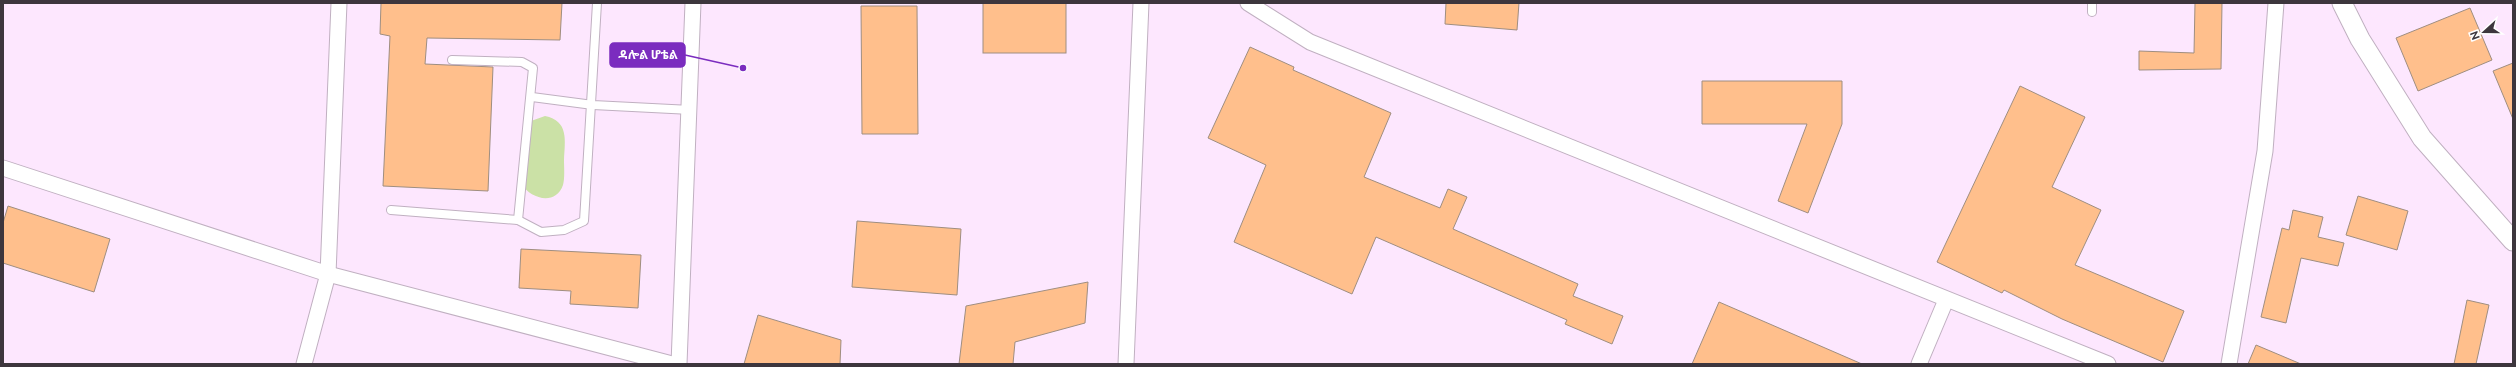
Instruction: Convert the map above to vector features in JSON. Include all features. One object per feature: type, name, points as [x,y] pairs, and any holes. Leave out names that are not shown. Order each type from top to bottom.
[{"type":"street","points":[[304,364],[328,274],[339,3]]},
{"type":"street","points":[[679,364],[691,110],[693,3]]},
{"type":"street","points":[[1126,364],[1141,3]]},
{"type":"street","points":[[1248,3],[1310,42],[1946,300],[2108,364]]},
{"type":"street","points":[[2229,364],[2265,151],[2276,3]]},
{"type":"street","points":[[2342,3],[2360,39],[2422,138],[2513,241]]},
{"type":"street","points":[[3,168],[328,274],[672,364]]},
{"type":"street","points":[[1919,364],[1946,300]]},
{"type":"lane","points":[[391,210],[518,220],[541,232],[564,230],[584,220],[593,105],[598,3]]},
{"type":"lane","points":[[2092,3],[2092,12]]},
{"type":"lane","points":[[452,60],[529,64],[533,68],[532,97],[518,220]]},
{"type":"lane","points":[[532,97],[593,105],[691,110]]},
{"type":"shaded area","points":[[3,3],[2513,3],[2513,364],[3,364]]},
{"type":"green space","points":[[545,116],[558,122],[562,127],[565,139],[563,185],[560,192],[549,198],[543,198],[531,193],[522,184],[531,121]]},
{"type":"building","points":[[381,3],[562,3],[560,40],[427,38],[425,64],[493,67],[488,191],[383,186],[390,36],[380,34]]},
{"type":"building","points":[[983,3],[1066,3],[1066,53],[983,53]]},
{"type":"building","points":[[1446,3],[1519,3],[1517,30],[1445,24]]},
{"type":"building","points":[[2195,3],[2222,3],[2221,69],[2139,70],[2139,51],[2194,53]]},
{"type":"building","points":[[861,6],[917,6],[918,134],[862,134]]},
{"type":"building","points":[[2470,8],[2492,60],[2418,91],[2396,38]]},
{"type":"building","points":[[1250,47],[1294,67],[1293,70],[1391,113],[1364,177],[1440,208],[1448,189],[1467,197],[1453,229],[1578,284],[1573,296],[1623,316],[1612,344],[1565,324],[1567,320],[1376,237],[1352,294],[1234,242],[1266,165],[1208,138]]},
{"type":"building","points":[[2513,63],[2513,119],[2493,71]]},
{"type":"building","points":[[1702,81],[1842,81],[1842,124],[1808,213],[1778,201],[1807,124],[1702,124]]},
{"type":"building","points":[[2020,86],[2085,117],[2052,187],[2101,210],[2075,265],[2184,311],[2163,362],[2062,319],[2004,290],[2002,293],[1937,262]]},
{"type":"building","points":[[2358,196],[2408,211],[2397,250],[2346,235]]},
{"type":"building","points":[[8,206],[110,239],[94,292],[3,263],[3,223]]},
{"type":"building","points":[[2293,210],[2323,217],[2318,237],[2344,243],[2338,266],[2301,258],[2286,323],[2261,317],[2282,228],[2289,230]]},
{"type":"building","points":[[857,221],[961,229],[957,295],[852,287]]},
{"type":"building","points":[[521,249],[641,255],[638,308],[570,304],[571,291],[519,288]]},
{"type":"building","points":[[1088,282],[1085,323],[1015,342],[1013,364],[959,364],[966,306]]},
{"type":"building","points":[[2467,300],[2489,305],[2476,364],[2454,364]]},
{"type":"building","points":[[1719,302],[1862,364],[1692,364]]},
{"type":"building","points":[[758,315],[841,340],[840,364],[744,364]]},
{"type":"building","points":[[2256,345],[2301,364],[2248,364]]},
{"type":"place","name":"ዳሎል ሆቴል","points":[[743,68]]}]
